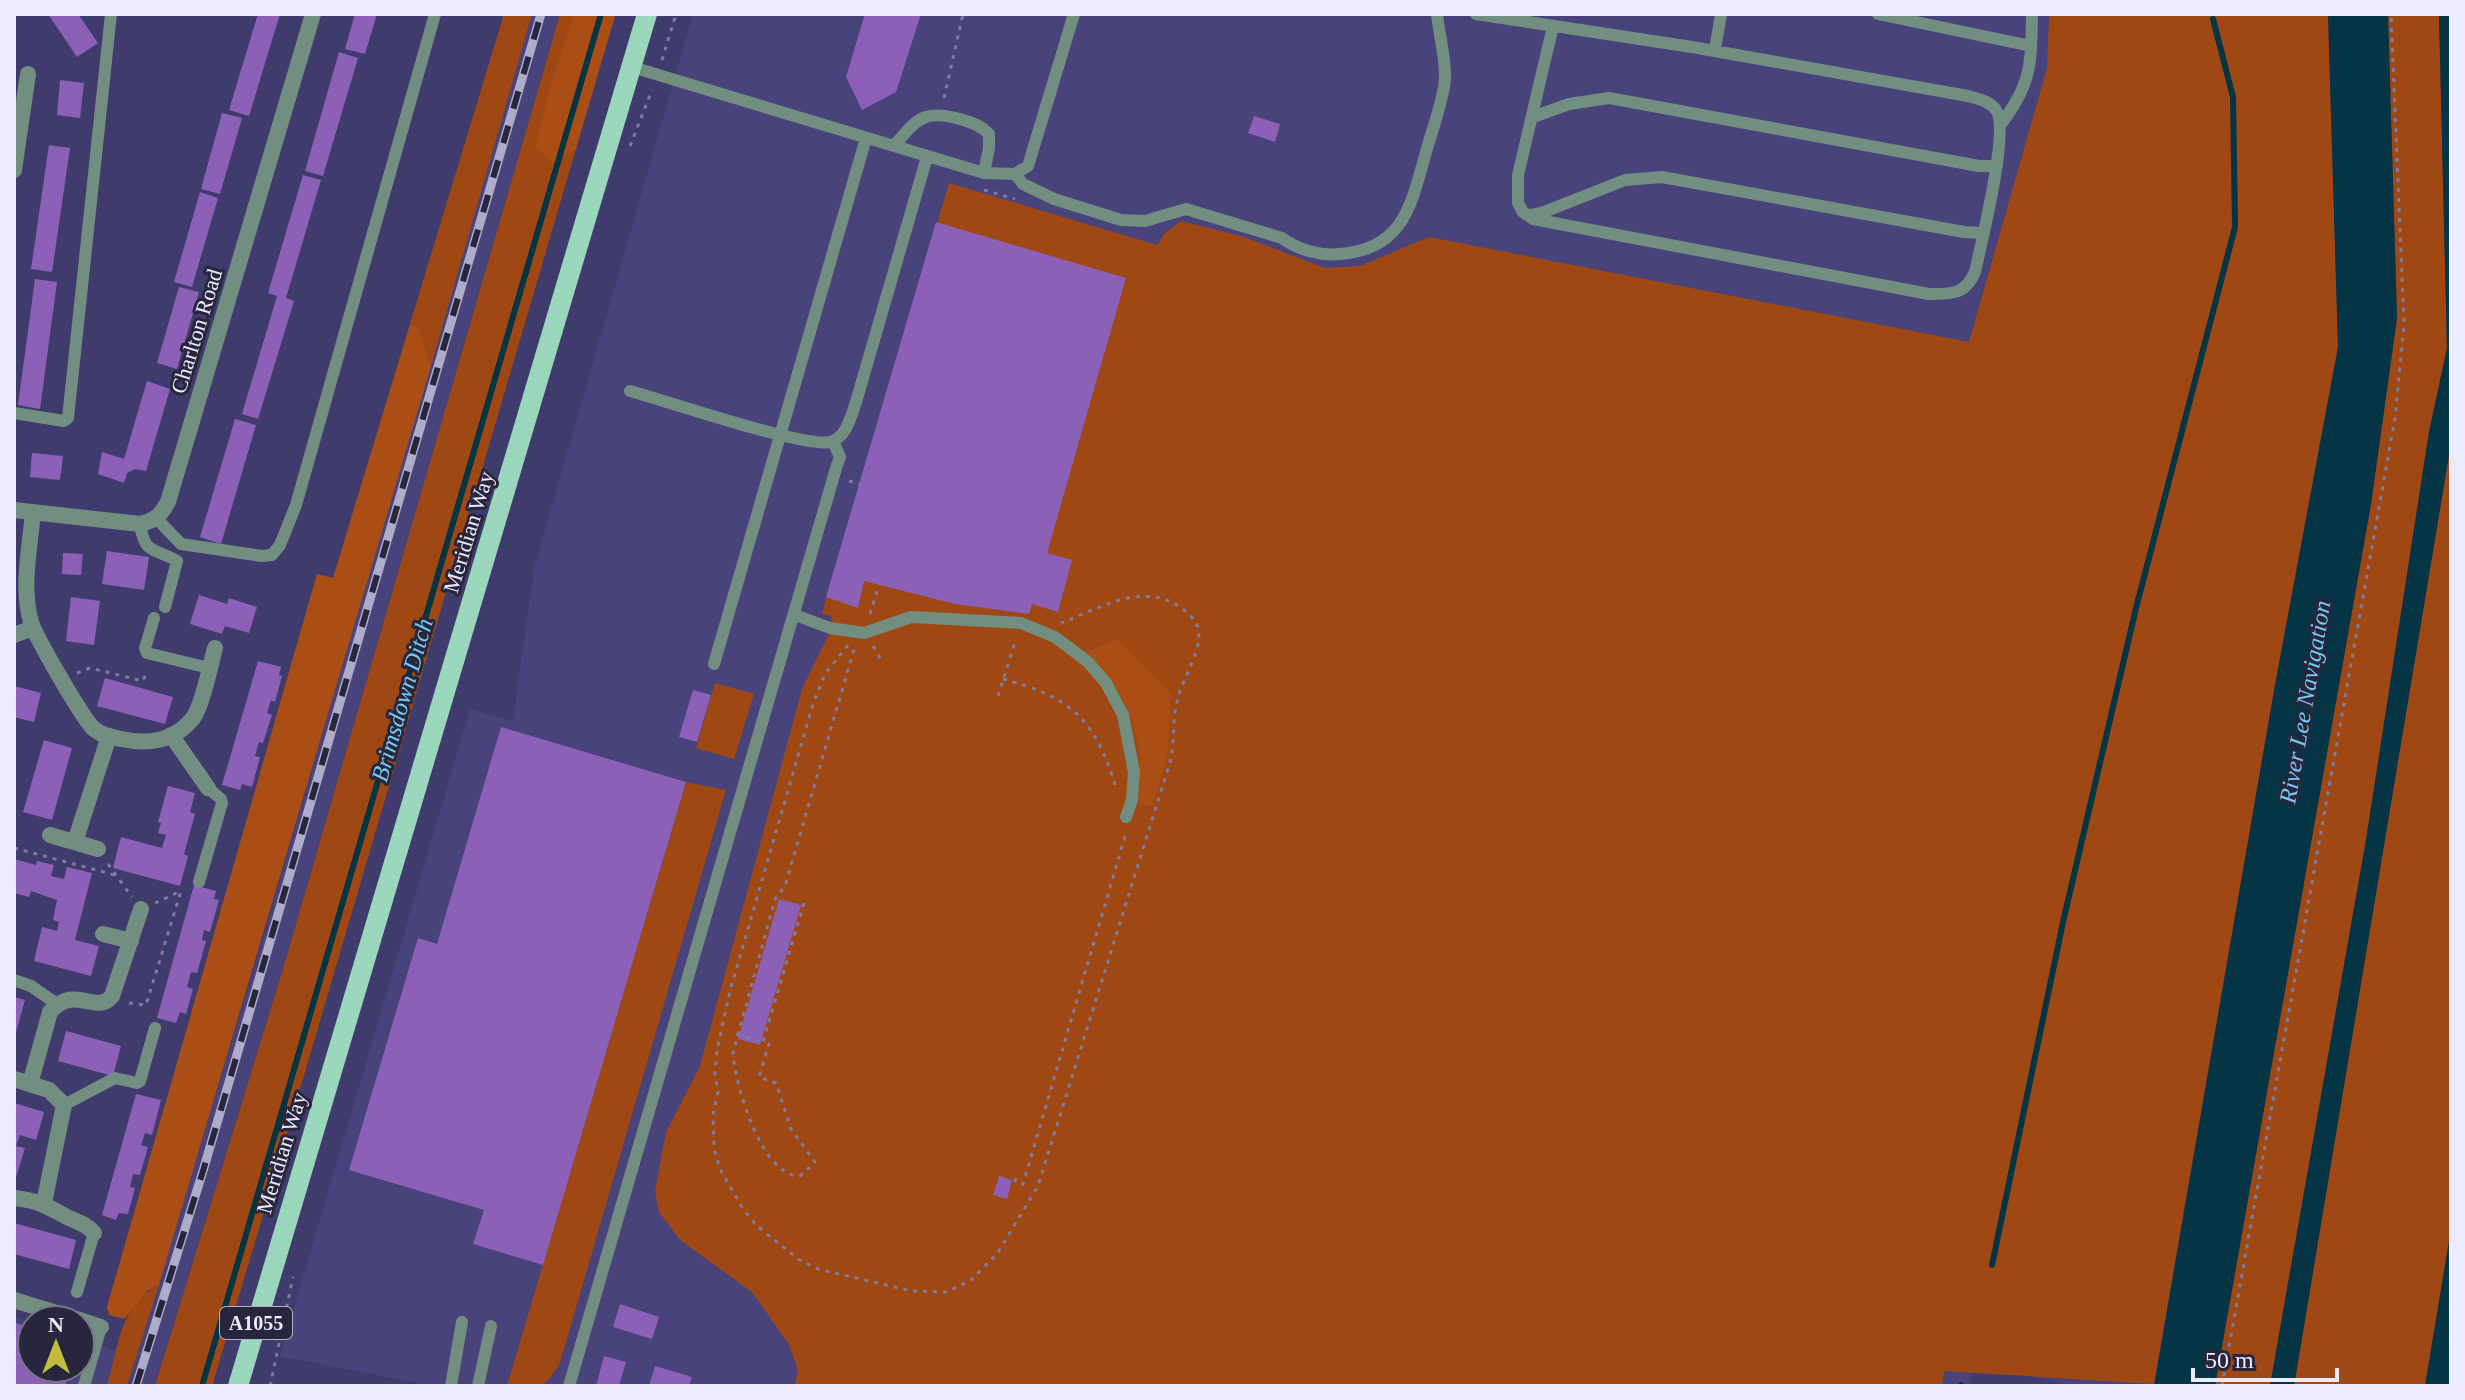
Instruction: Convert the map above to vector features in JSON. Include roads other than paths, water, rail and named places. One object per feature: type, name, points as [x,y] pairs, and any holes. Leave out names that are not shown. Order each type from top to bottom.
[{"type":"main road","name":"Meridian Way","points":[[238,1386],[647,14]]},
{"type":"street","name":"Charlton Road","points":[[149,521],[168,502],[313,14]]},
{"type":"street","points":[[14,170],[28,74]]},
{"type":"street","points":[[14,510],[149,521]]},
{"type":"street","points":[[33,512],[27,600],[33,628],[91,727],[109,736],[150,743],[171,735],[193,719],[215,648]]},
{"type":"street","points":[[14,635],[33,628]]},
{"type":"street","points":[[171,735],[208,788]]},
{"type":"street","points":[[75,842],[109,736]]},
{"type":"street","points":[[50,835],[98,849]]},
{"type":"street","points":[[44,1203],[64,1105],[49,1090],[22,1082],[50,1012],[57,1004],[74,999],[101,1003],[112,996],[141,909]]},
{"type":"street","points":[[103,934],[131,941]]},
{"type":"street","points":[[14,1198],[44,1203],[62,1215],[83,1223],[94,1233]]},
{"type":"street","points":[[96,1325],[101,1327]]},
{"type":"lane","points":[[14,413],[64,421],[68,418],[111,14]]},
{"type":"lane","points":[[165,607],[177,561],[147,548],[143,540],[149,521],[188,547],[262,556],[272,555],[280,545],[296,505],[435,14]]},
{"type":"lane","points":[[632,67],[984,173],[1015,174],[1028,166],[1074,14]]},
{"type":"lane","points":[[1015,174],[1023,184],[1054,199],[1121,220],[1145,221],[1186,209],[1327,255],[1359,253],[1384,243],[1405,219],[1414,195],[1445,84],[1437,14]]},
{"type":"lane","points":[[1476,14],[1715,50],[1968,96],[1989,103],[1998,112],[2001,124],[1997,166],[1970,284],[1961,291],[1929,294],[1528,216],[1518,203],[1518,175],[1553,26]]},
{"type":"lane","points":[[1715,50],[1721,14]]},
{"type":"lane","points":[[1878,14],[2031,46]]},
{"type":"lane","points":[[2001,124],[2023,91],[2031,46],[2032,14]]},
{"type":"lane","points":[[1533,117],[1569,104],[1609,98],[1964,163],[1997,166]]},
{"type":"lane","points":[[894,146],[913,124],[926,115],[940,114],[980,125],[989,134],[984,173]]},
{"type":"lane","points":[[714,664],[866,138]]},
{"type":"lane","points":[[630,391],[780,434],[820,443],[833,441],[844,432],[856,402],[927,157]]},
{"type":"lane","points":[[1528,216],[1625,180],[1662,177],[1983,233]]},
{"type":"lane","points":[[569,1386],[840,457],[833,441]]},
{"type":"lane","points":[[795,615],[830,628],[864,633],[911,617],[1021,623],[1055,637],[1088,662],[1106,683],[1123,715],[1134,772],[1132,800],[1126,817]]},
{"type":"lane","points":[[154,618],[145,648],[147,653],[209,668]]},
{"type":"lane","points":[[199,882],[222,803],[208,788]]},
{"type":"lane","points":[[14,980],[31,986],[57,1004]]},
{"type":"lane","points":[[64,1105],[115,1078],[140,1081],[155,1028]]},
{"type":"lane","points":[[77,1292],[94,1233]]},
{"type":"lane","points":[[451,1386],[462,1322]]},
{"type":"lane","points":[[478,1386],[491,1326]]},
{"type":"lane","points":[[84,1386],[101,1327]]},
{"type":"water","name":"River Lee Navigation","points":[[2328,14],[2388,14],[2397,318],[2371,504],[2215,1386],[2154,1386],[2275,685],[2338,347]]},
{"type":"water","points":[[2439,14],[2451,14],[2451,443],[2294,1386],[2270,1386],[2366,840],[2429,432],[2447,348]]},
{"type":"water","points":[[2451,1229],[2451,1386],[2425,1386]]},
{"type":"waterway","name":"Brimsdown Ditch","points":[[202,1386],[601,14]]},
{"type":"waterway","points":[[1992,1265],[2063,922],[2136,608],[2235,227],[2233,97],[2213,19]]},
{"type":"railway","points":[[136,1386],[203,1171],[541,14]]}]
